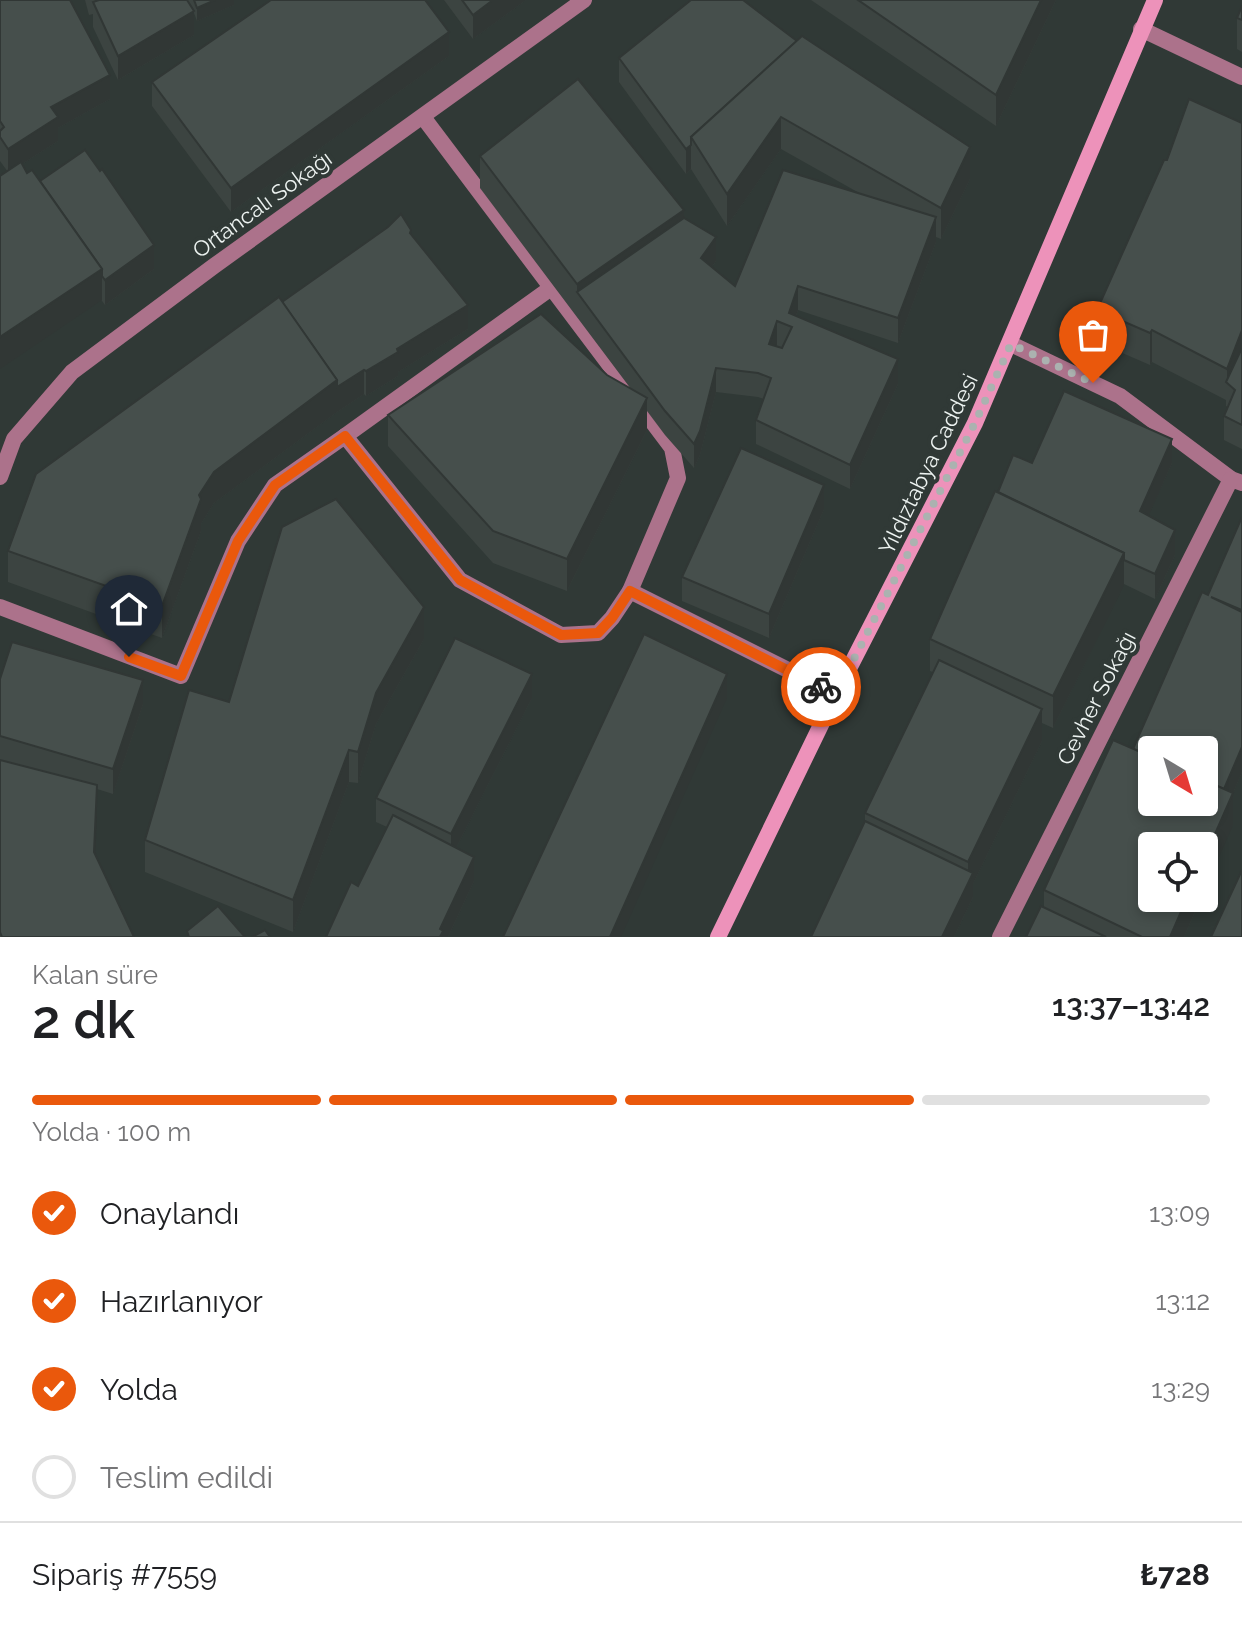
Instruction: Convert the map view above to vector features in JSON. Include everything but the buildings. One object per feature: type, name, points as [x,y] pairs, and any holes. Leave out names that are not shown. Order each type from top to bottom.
[{"type":"main road","name":"Yıldıztabya Caddesi","points":[[718,937],[836,694],[975,423],[1155,0]]},
{"type":"street","name":"Ortancalı Sokağı","points":[[0,477],[14,439],[72,372],[584,0]]},
{"type":"street","points":[[1141,29],[1242,77]]},
{"type":"street","points":[[345,436],[460,580],[561,635],[598,633],[612,618],[630,591],[678,478],[672,448],[423,117]]},
{"type":"street","points":[[0,607],[181,676],[238,541],[275,485],[551,288]]},
{"type":"street","points":[[1011,344],[1120,396],[1236,481]]},
{"type":"street","name":"Cevher Sokağı","points":[[1000,937],[1236,481]]},
{"type":"street","points":[[630,591],[836,694]]},
{"type":"way so far","points":[[821,687],[836,694],[975,423],[1011,344],[1093,383]]},
{"type":"route","points":[[129,657],[181,676],[238,541],[275,485],[345,436],[460,580],[561,635],[598,633],[630,591],[821,687]]}]
